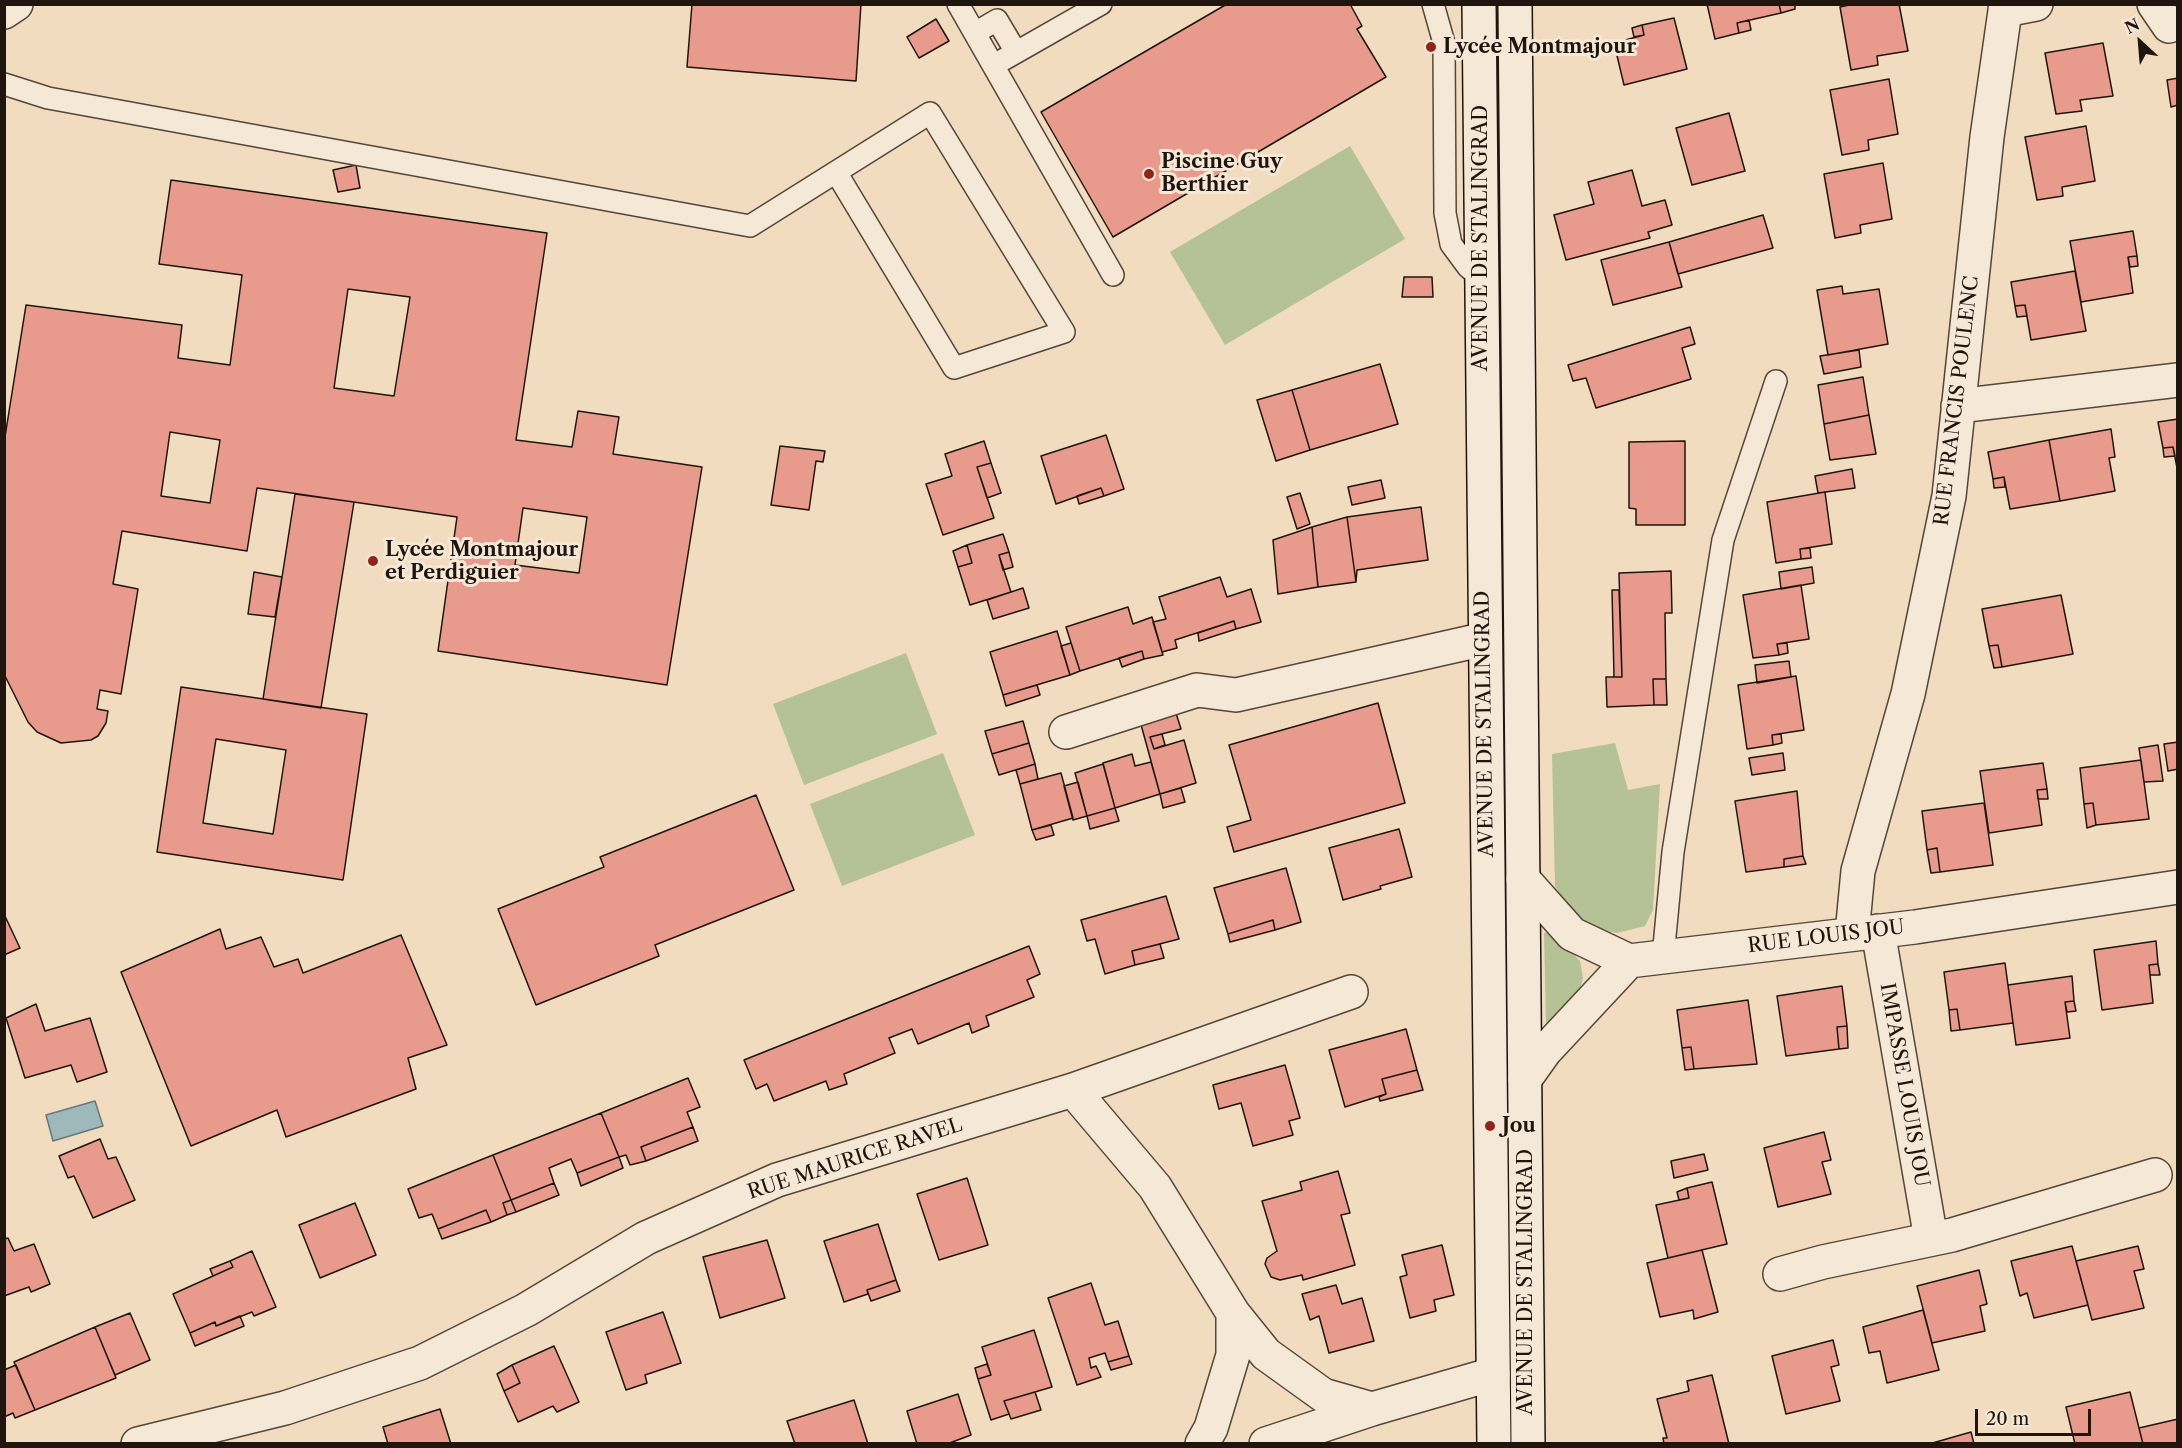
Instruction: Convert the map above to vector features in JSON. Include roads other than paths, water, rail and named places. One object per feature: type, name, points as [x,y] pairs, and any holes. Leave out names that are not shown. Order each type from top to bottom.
[{"type":"street","points":[[4,12],[16,4]]},
{"type":"street","name":"AVENUE DE STALINGRAD","points":[[1479,4],[1494,1443]]},
{"type":"street","name":"AVENUE DE STALINGRAD","points":[[1515,4],[1528,1443]]},
{"type":"street","name":"RUE FRANCIS POULENC","points":[[1865,933],[1858,872],[1908,694],[1949,496],[1988,137],[2016,6]]},
{"type":"street","points":[[1479,37],[1498,60],[1500,136],[1516,148],[1501,163],[1500,242],[1481,271]]},
{"type":"street","points":[[1958,406],[2178,380]]},
{"type":"street","points":[[1066,732],[1197,690],[1236,694],[1253,692],[1485,639],[1521,604]]},
{"type":"street","points":[[1485,639],[1521,679]]},
{"type":"street","points":[[1487,880],[1523,879],[1572,934],[1629,961],[1545,1051],[1525,1079],[1491,1079]]},
{"type":"street","name":"RUE LOUIS JOU","points":[[1629,961],[1865,933],[2178,887]]},
{"type":"street","name":"IMPASSE LOUIS JOU","points":[[1865,933],[1931,1239]]},
{"type":"street","name":"RUE MAURICE RAVEL","points":[[138,1443],[285,1408],[420,1363],[526,1310],[646,1238],[777,1180],[1073,1090],[1351,992]]},
{"type":"street","points":[[1073,1090],[1155,1187],[1233,1313],[1266,1354],[1323,1395],[1372,1409]]},
{"type":"street","points":[[1780,1274],[1823,1262],[1931,1239],[2047,1208],[2155,1174]]},
{"type":"street","points":[[1202,1443],[1211,1428],[1233,1355],[1233,1313]]},
{"type":"street","points":[[1266,1443],[1493,1374],[1527,1343]]},
{"type":"street","points":[[1493,1374],[1527,1407]]},
{"type":"lane","points":[[958,4],[1113,275]]},
{"type":"lane","points":[[994,66],[1101,4]]},
{"type":"lane","points":[[1433,4],[1444,43],[1445,213],[1451,244],[1468,267],[1481,271]]},
{"type":"lane","points":[[975,33],[997,20],[1016,52]]},
{"type":"lane","points":[[4,84],[48,98],[750,226],[836,172],[930,113],[1064,332],[954,368],[836,172]]},
{"type":"lane","points":[[1663,957],[1677,829],[1723,540],[1776,381]]},
{"type":"water","points":[[95,1101],[103,1126],[53,1141],[46,1115]]},
{"type":"place","name":"Lycée Montmajour","points":[[1431,47]]},
{"type":"place","name":"Piscine Guy Berthier","points":[[1149,174]]},
{"type":"place","name":"Lycée Montmajour et Perdiguier","points":[[373,561]]},
{"type":"place","name":"Jou","points":[[1490,1126]]}]
